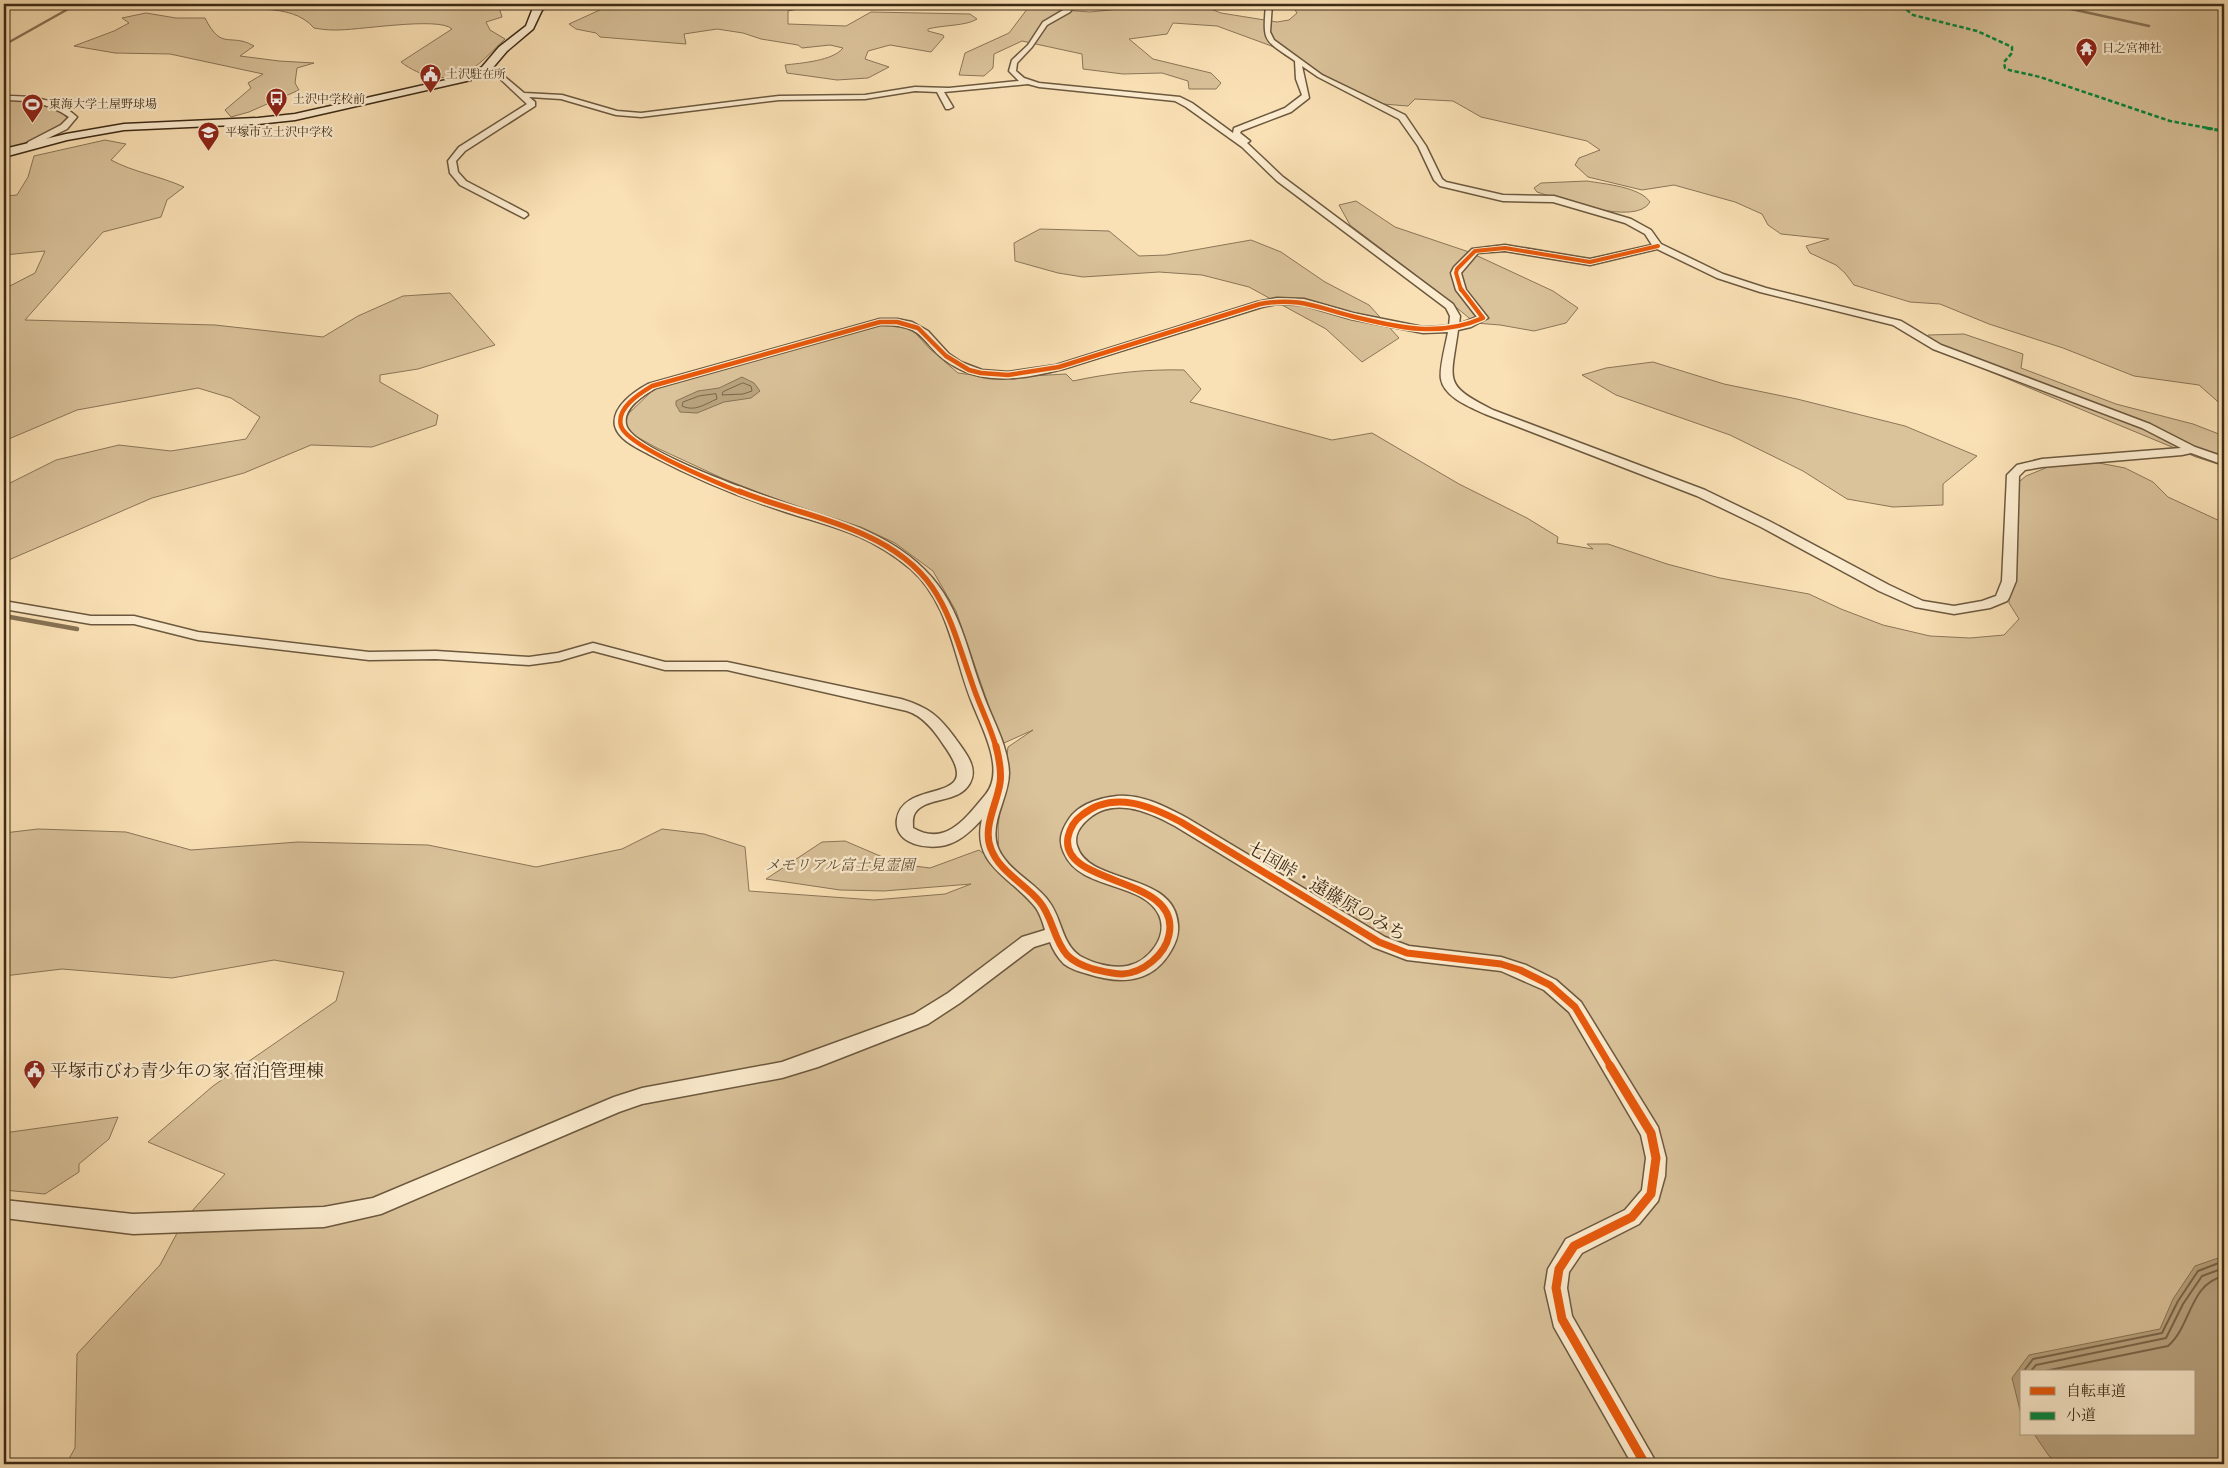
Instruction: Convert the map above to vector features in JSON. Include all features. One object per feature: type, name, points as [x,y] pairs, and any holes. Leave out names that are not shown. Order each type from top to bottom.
[{"type":"street","points":[[4,153],[74,135],[145,125],[258,121],[295,117],[451,82],[486,69],[503,49],[530,27],[538,8],[546,4]]},
{"type":"street","points":[[1028,82],[1014,73],[1013,64],[1029,47],[1047,21],[1068,11],[1072,4]]},
{"type":"street","points":[[1269,4],[1268,36],[1271,41],[1320,76],[1402,117],[1422,146],[1438,180],[1443,184],[1503,198],[1544,198],[1560,201],[1628,221],[1648,232],[1658,246],[1730,280],[1897,323],[1936,347],[2146,426],[2191,449],[2224,461]]},
{"type":"street","points":[[1245,145],[1250,143],[1236,134],[1237,130],[1288,110],[1306,96],[1300,79],[1298,59]]},
{"type":"street","points":[[486,69],[497,73],[532,104],[462,149],[452,161],[454,173],[463,183],[524,214]]},
{"type":"street","points":[[524,95],[562,97],[616,113],[641,115],[779,98],[864,97],[910,90],[939,90],[1028,82],[1045,86],[1177,99],[1245,145],[1280,179],[1450,306],[1455,316],[1447,360],[1446,378],[1451,389],[1471,403],[1701,493],[1765,524],[1884,588],[1920,604],[1954,610],[1985,605],[2002,598],[2007,590],[2009,581],[2011,486],[2013,475],[2022,467],[2042,463],[2182,452],[2191,449]]},
{"type":"street","points":[[939,90],[949,107]]},
{"type":"street","points":[[4,98],[18,98],[50,103],[64,109],[73,117],[64,127],[33,145]]},
{"type":"street","points":[[1454,328],[1479,321],[1483,318],[1461,290],[1456,273],[1457,269],[1475,251],[1505,248],[1590,262],[1658,246]]},
{"type":"street","name":"七国峠・遠藤原のみち","points":[[1454,328],[1423,330],[1351,316],[1304,302],[1277,301],[1260,304],[1059,367],[1016,375],[969,369],[950,358],[918,326],[903,322],[880,322],[662,382],[636,396],[619,420],[619,425],[623,434],[631,439],[719,484],[774,505],[840,525],[874,538],[902,555],[926,576],[936,588],[952,621],[974,690],[999,757],[1001,786],[988,837],[989,846],[1005,870],[1043,904],[1053,934],[1071,959],[1097,970],[1123,974],[1147,966],[1163,950],[1171,932],[1167,913],[1154,897],[1084,866],[1071,855],[1068,841],[1071,828],[1080,816],[1094,807],[1116,802],[1136,803],[1179,822],[1379,942],[1407,953],[1500,964],[1520,970],[1550,985],[1575,1007],[1651,1133],[1656,1158],[1655,1176],[1651,1194],[1632,1217],[1574,1246],[1559,1269],[1556,1288],[1562,1319],[1645,1464]]},
{"type":"street","points":[[4,605],[91,620],[134,620],[198,636],[350,654],[436,655],[529,661],[559,658],[593,647],[665,666],[727,666],[901,704],[921,710],[933,719],[966,767],[966,778],[961,785],[950,791],[920,801],[908,810],[903,818],[905,830],[916,839],[928,842],[945,840],[958,834],[1001,786]]},
{"type":"street","points":[[4,1209],[133,1224],[324,1217],[374,1207],[614,1105],[642,1096],[782,1070],[811,1061],[921,1019],[954,998],[1028,942],[1053,934]]},
{"type":"green space","points":[[211,4],[498,4],[502,17],[486,22],[490,30],[505,39],[470,70],[453,77],[434,77],[417,72],[401,62],[452,29],[444,25],[415,24],[326,30],[314,28],[304,19],[279,11],[224,7]]},
{"type":"green space","points":[[613,4],[822,4],[788,11],[788,24],[846,26],[871,12],[970,14],[977,19],[967,23],[928,29],[928,31],[943,35],[944,37],[931,52],[890,45],[868,51],[865,59],[889,67],[868,78],[837,80],[787,73],[785,65],[824,59],[843,48],[830,45],[802,48],[798,45],[717,29],[684,34],[686,44],[600,37],[596,33],[576,29],[569,24]]},
{"type":"green space","points":[[1031,4],[1064,4],[1063,10],[1090,12],[1157,5],[1201,5],[1221,13],[1277,22],[1289,20],[1297,13],[1291,4],[2224,4],[2224,407],[2199,385],[2134,376],[2063,348],[1989,324],[1940,304],[1910,302],[1854,285],[1836,265],[1810,253],[1806,246],[1829,239],[1781,234],[1768,225],[1762,214],[1735,202],[1674,185],[1642,190],[1588,177],[1575,165],[1579,158],[1600,150],[1587,141],[1481,117],[1453,101],[1415,99],[1408,106],[1383,104],[1284,55],[1285,51],[1217,26],[1173,23],[1167,34],[1129,39],[1153,59],[1211,73],[1221,83],[1216,89],[1189,89],[1188,81],[1162,73],[1123,74],[1083,69],[1082,54],[1022,41],[994,54],[993,68],[984,76],[959,75],[965,53],[1009,33]]},
{"type":"green space","points":[[146,13],[176,18],[205,18],[216,35],[227,40],[239,40],[254,46],[240,56],[314,63],[297,68],[295,83],[299,90],[249,112],[231,117],[225,110],[251,88],[248,83],[263,74],[170,54],[115,53],[74,46],[114,31],[129,23],[122,18]]},
{"type":"green space","name":"東海大学土屋野球場","points":[[4,99],[38,102],[54,108],[67,118],[54,130],[38,139],[4,152]]},
{"type":"green space","points":[[105,140],[126,144],[111,160],[128,168],[184,187],[167,200],[161,217],[103,232],[25,320],[215,325],[323,337],[358,316],[403,296],[450,293],[495,345],[418,369],[380,375],[380,382],[438,415],[436,425],[372,447],[311,445],[244,473],[152,498],[4,562],[4,486],[56,460],[119,445],[171,451],[246,439],[260,417],[231,398],[198,388],[77,410],[4,441],[4,289],[35,273],[45,251],[4,255],[4,196],[17,195],[28,177],[34,156]]},
{"type":"green space","points":[[1587,181],[1630,190],[1645,197],[1650,202],[1642,209],[1630,212],[1614,212],[1562,200],[1537,192],[1534,188],[1541,183]]},
{"type":"green space","points":[[1356,201],[1395,227],[1469,252],[1553,291],[1578,308],[1566,323],[1534,331],[1475,323],[1433,288],[1350,225],[1339,205]]},
{"type":"green space","points":[[1040,229],[1109,231],[1139,256],[1166,255],[1251,240],[1281,252],[1325,282],[1369,305],[1399,338],[1362,362],[1326,329],[1249,287],[1202,275],[1159,272],[1083,277],[1058,273],[1015,261],[1014,243]]},
{"type":"green space","name":"メモリアル富士見霊園","points":[[890,323],[909,326],[930,349],[958,373],[996,378],[1066,374],[1073,381],[1128,372],[1184,370],[1201,389],[1190,402],[1332,440],[1372,433],[1459,484],[1527,518],[1558,537],[1557,543],[1593,549],[1587,544],[1608,544],[1667,564],[1720,578],[1809,594],[1883,625],[1930,636],[1970,638],[2004,635],[2019,619],[2009,603],[2014,486],[2026,476],[2053,465],[2099,463],[2125,468],[2153,482],[2168,497],[2222,522],[2224,526],[2224,1464],[66,1464],[75,1448],[77,1354],[160,1265],[184,1220],[225,1174],[148,1142],[213,1086],[336,1001],[344,972],[274,960],[172,978],[62,969],[4,976],[4,833],[38,829],[126,832],[191,850],[298,842],[428,845],[536,867],[622,849],[662,829],[704,834],[745,847],[749,891],[874,900],[945,894],[971,884],[884,891],[840,890],[766,879],[822,842],[845,841],[899,864],[930,868],[979,850],[993,861],[999,874],[998,826],[1008,747],[1033,730],[1004,743],[997,730],[956,611],[933,571],[895,543],[861,527],[807,511],[724,479],[657,448],[628,432],[624,422],[626,416],[654,389],[702,373],[858,329]]},
{"type":"green space","points":[[1964,334],[2023,354],[2021,368],[2116,404],[2193,424],[2224,436],[2224,466],[2196,457],[1938,350],[1926,340],[1928,335]]},
{"type":"green space","points":[[1653,362],[1724,384],[1797,399],[1905,426],[1977,456],[1943,484],[1943,505],[1893,507],[1847,499],[1803,471],[1730,435],[1616,395],[1582,375],[1606,368]]},
{"type":"green space","points":[[118,1117],[109,1139],[79,1164],[79,1172],[45,1194],[4,1190],[4,1133]]},
{"type":"water","points":[[742,377],[754,383],[760,391],[751,398],[724,402],[697,413],[680,412],[676,405],[676,401],[698,391],[719,388]]},
{"type":"water","points":[[2224,1256],[2224,1464],[2060,1464],[2049,1456],[2035,1436],[2196,1436],[2196,1370],[2020,1370],[2020,1410],[2012,1378],[2029,1355],[2160,1329],[2173,1299],[2195,1266]]},
{"type":"waterway","points":[[4,45],[77,4]]},
{"type":"waterway","points":[[2048,4],[2149,26]]},
{"type":"waterway","points":[[4,616],[77,629]]},
{"type":"marked path","points":[[1894,4],[1903,7],[1913,15],[1977,31],[2012,47],[2012,53],[2004,62],[2005,68],[2009,70],[2040,77],[2170,121],[2224,131]]},
{"type":"cycle path","points":[[1645,1464],[1562,1319],[1556,1288],[1559,1269],[1574,1246],[1632,1217],[1651,1194],[1655,1176],[1656,1158],[1651,1133],[1575,1007],[1550,985],[1520,970],[1501,964],[1407,953],[1379,942],[1181,822],[1158,810],[1129,802],[1108,803],[1083,814],[1072,827],[1068,844],[1073,857],[1084,867],[1131,886],[1159,902],[1167,914],[1170,924],[1166,944],[1153,961],[1144,967],[1125,974],[1089,968],[1071,959],[1057,939],[1042,904],[1000,864],[990,848],[988,831],[1001,773],[998,753],[975,693],[954,627],[939,595],[929,581],[901,554],[883,543],[845,527],[748,495],[696,473],[631,439],[623,432],[620,425],[624,410],[630,402],[652,386],[880,322],[897,322],[918,328],[946,356],[969,370],[994,375],[1021,374],[1059,367],[1260,304],[1277,301],[1304,302],[1351,316],[1423,330],[1444,330],[1467,325],[1483,318],[1461,290],[1456,273],[1457,269],[1475,251],[1505,248],[1590,262],[1658,246]]},
{"type":"place","name":"日之宮神社","points":[[2086,67]]},
{"type":"place","name":"土沢駐在所","points":[[430,93]]},
{"type":"place","name":"土沢中学校前","points":[[277,118]]},
{"type":"place","name":"東海大学土屋野球場","points":[[33,123]]},
{"type":"place","name":"平塚市立土沢中学校","points":[[209,151]]},
{"type":"place","name":"平塚市びわ青少年の家 宿泊管理棟","points":[[34,1090]]}]
